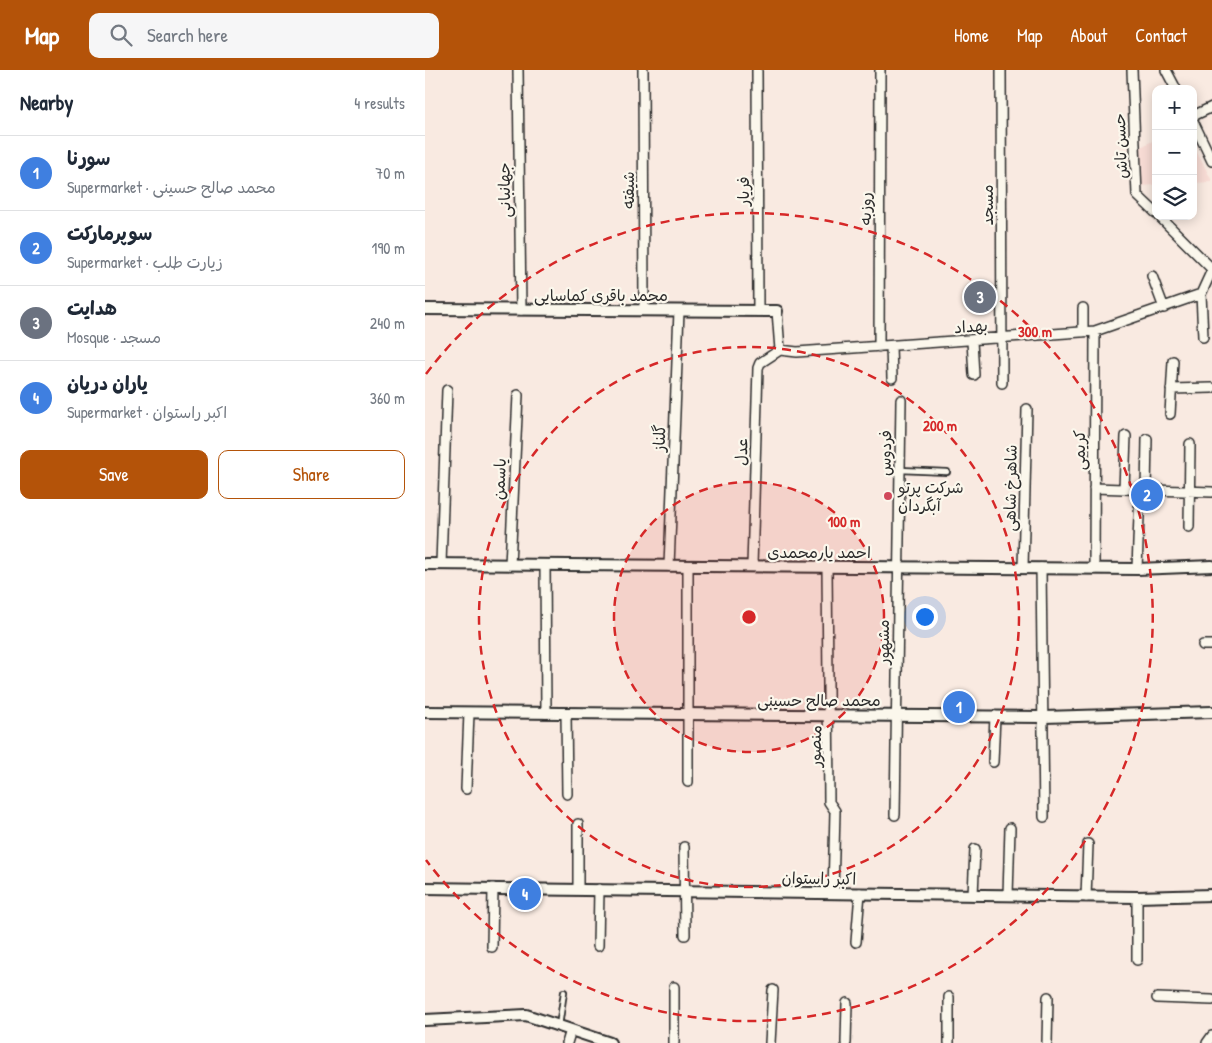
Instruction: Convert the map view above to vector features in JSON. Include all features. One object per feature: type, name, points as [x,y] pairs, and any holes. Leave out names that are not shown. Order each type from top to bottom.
[{"type":"street","name":"جهانبانی","points":[[518,70],[521,310]]},
{"type":"street","name":"شیفته","points":[[643,70],[644,310]]},
{"type":"street","name":"فریار","points":[[757,70],[758,311]]},
{"type":"street","name":"روزبه","points":[[879,347],[880,70]]},
{"type":"street","name":"مسجد","points":[[1001,70],[1002,383]]},
{"type":"street","name":"حسن تاش","points":[[1132,70],[1137,195],[1152,209]]},
{"type":"street","points":[[1166,70],[1174,85]]},
{"type":"street","points":[[1197,114],[1212,107]]},
{"type":"street","points":[[1197,129],[1212,161]]},
{"type":"street","points":[[1163,220],[1212,269],[1201,294],[1203,336]]},
{"type":"street","points":[[1152,276],[1164,308]]},
{"type":"street","name":"بهداد","points":[[780,350],[797,352],[1095,331],[1201,294]]},
{"type":"street","points":[[1083,308],[1083,332]]},
{"type":"street","name":"محمد باقری کماسایی","points":[[425,309],[777,311]]},
{"type":"street","name":"گلناز","points":[[669,566],[679,310]]},
{"type":"street","points":[[777,311],[780,350]]},
{"type":"street","name":"کریمی","points":[[1095,331],[1095,569]]},
{"type":"street","points":[[972,341],[974,375]]},
{"type":"street","points":[[891,346],[892,378]]},
{"type":"street","name":"عدل","points":[[752,566],[758,368],[760,363],[780,350]]},
{"type":"street","points":[[1171,414],[1173,361]]},
{"type":"street","points":[[1171,389],[1212,388]]},
{"type":"street","points":[[441,564],[447,390]]},
{"type":"street","name":"یاسمن","points":[[510,564],[518,395]]},
{"type":"street","name":"فردوس","points":[[898,567],[901,400]]},
{"type":"street","name":"شاهرخ شاهی","points":[[1023,568],[1027,409]]},
{"type":"street","points":[[1123,489],[1126,436]]},
{"type":"street","points":[[1137,569],[1147,439]]},
{"type":"street","points":[[1189,527],[1190,444]]},
{"type":"street","points":[[1094,488],[1212,492]]},
{"type":"street","name":"احمد یارمحمدی","points":[[425,564],[1095,569],[1212,566]]},
{"type":"street","points":[[545,565],[546,713]]},
{"type":"street","points":[[688,566],[688,782]]},
{"type":"street","name":"منصور","points":[[827,567],[830,715],[829,802],[835,811],[833,893]]},
{"type":"street","name":"مشهور","points":[[895,815],[898,716],[898,567]]},
{"type":"street","points":[[1041,568],[1044,816]]},
{"type":"street","name":"محمد صالح حسینی","points":[[425,712],[1044,717],[1212,712]]},
{"type":"street","points":[[466,789],[469,713]]},
{"type":"street","points":[[566,713],[567,794]]},
{"type":"street","points":[[993,762],[995,716]]},
{"type":"street","points":[[578,824],[578,889]]},
{"type":"street","points":[[1008,895],[1010,828]]},
{"type":"street","points":[[1086,897],[1088,844]]},
{"type":"street","points":[[684,846],[685,935]]},
{"type":"street","points":[[973,895],[975,849]]},
{"type":"street","name":"اکبر راستوان","points":[[425,888],[1086,897],[1212,895]]},
{"type":"street","points":[[492,947],[493,888]]},
{"type":"street","points":[[599,890],[599,946]]},
{"type":"street","points":[[856,942],[860,893]]},
{"type":"street","points":[[1137,897],[1137,960]]},
{"type":"street","points":[[674,987],[674,1043]]},
{"type":"street","points":[[770,1043],[773,990]]},
{"type":"street","points":[[949,997],[949,1043]]},
{"type":"street","points":[[1047,1043],[1048,997]]},
{"type":"street","points":[[1157,998],[1212,1000]]},
{"type":"street","points":[[846,1043],[847,1003]]},
{"type":"street","points":[[425,1020],[527,1015],[610,1043]]},
{"type":"street","points":[[567,1043],[571,1030]]},
{"type":"street","points":[[1207,1043],[1212,1036]]},
{"type":"lane","points":[[900,470],[947,472]]},
{"type":"lane","points":[[559,1026],[564,992]]},
{"type":"shaded area","points":[[1152,141],[1152,185],[1140,186],[1139,148]]},
{"type":"shaded area","points":[[1197,153],[1212,181],[1197,183]]},
{"type":"place","name":"هدایت","points":[[980,297]]},
{"type":"place","name":"سوپرمارکت","points":[[1147,495]]},
{"type":"place","name":"شرکت پرتو آبگردان","points":[[888,496]]},
{"type":"place","name":"سورنا","points":[[959,707]]},
{"type":"place","name":"یاران دریان","points":[[525,894]]}]
